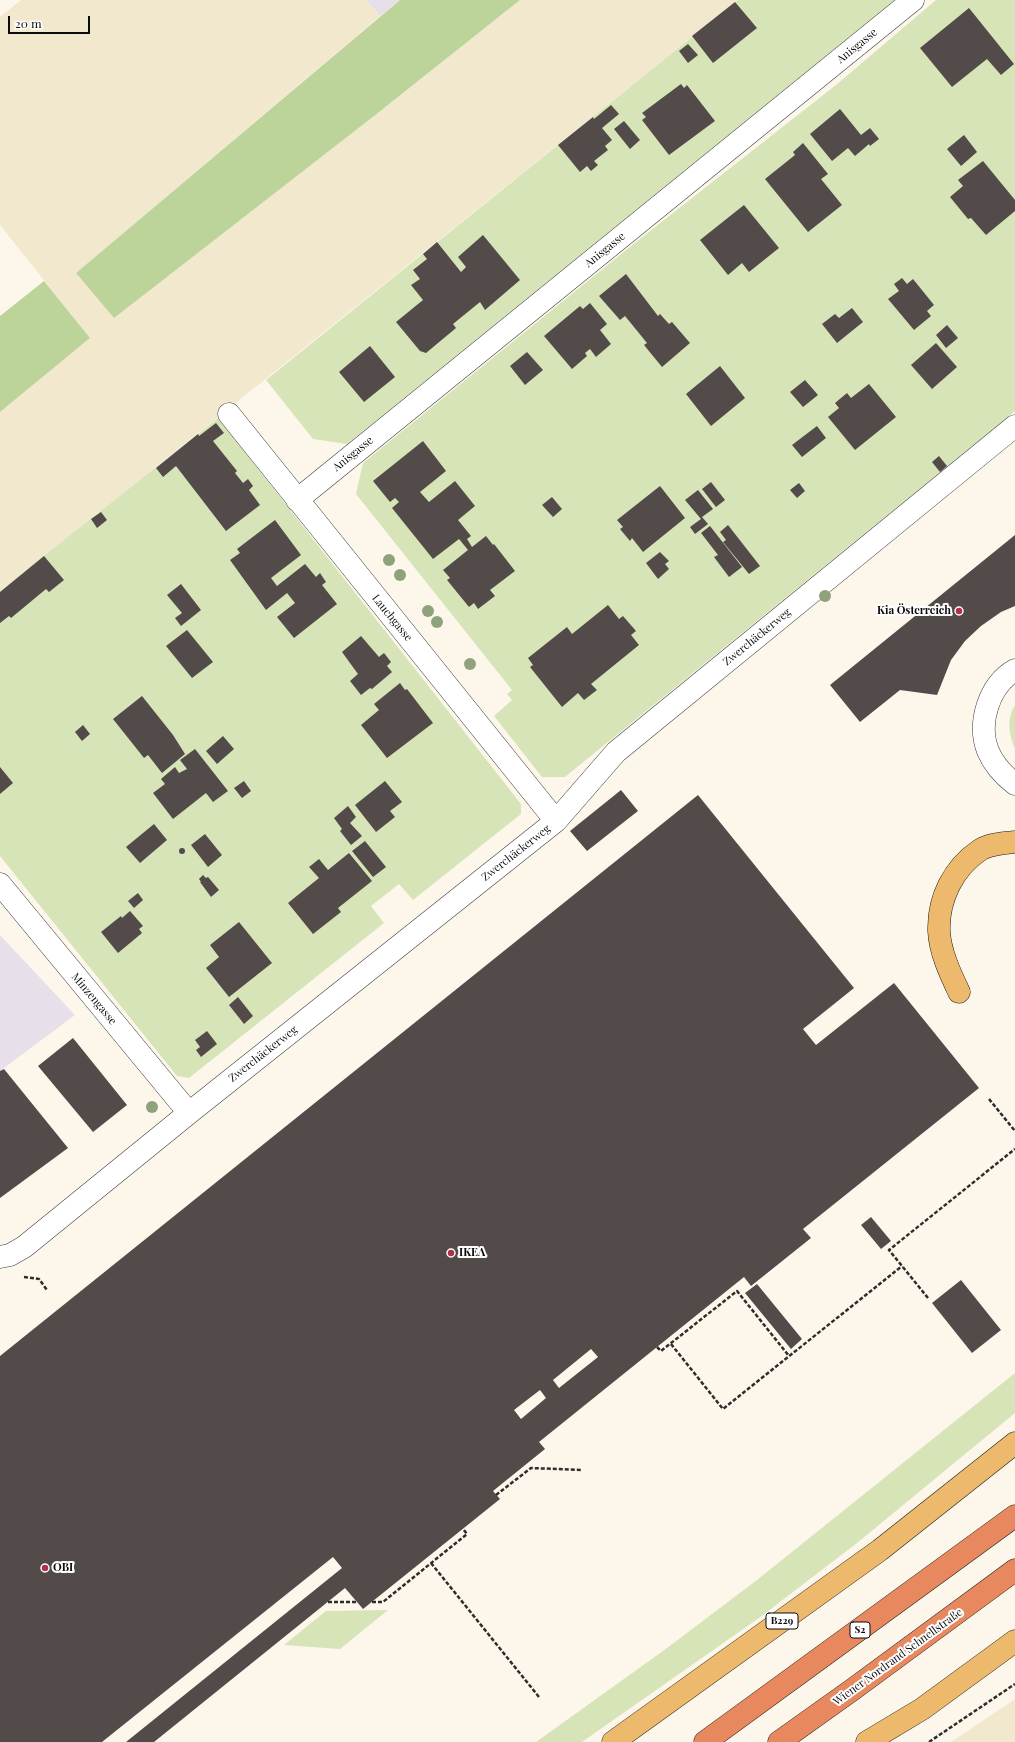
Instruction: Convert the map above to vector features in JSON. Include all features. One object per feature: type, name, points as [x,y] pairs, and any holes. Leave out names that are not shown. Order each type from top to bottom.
[{"type":"highway","name":"S2","points":[[705,1742],[1015,1516]]},
{"type":"highway","name":"Wiener Nordrand Schnellstraße","points":[[779,1742],[1015,1570]]},
{"type":"main road","points":[[959,992],[945,959],[939,931],[943,897],[958,869],[980,850],[1002,843],[1015,842]]},
{"type":"main road","name":"B229","points":[[613,1742],[880,1550],[1015,1443]]},
{"type":"main road","points":[[867,1742],[922,1709],[1015,1641]]},
{"type":"street","name":"Anisgasse","points":[[297,500],[913,0]]},
{"type":"street","name":"Lauchgasse","points":[[228,414],[556,821]]},
{"type":"street","name":"Zwerchäckerweg","points":[[0,1257],[10,1255],[24,1247],[188,1113],[556,821],[616,752],[1015,426]]},
{"type":"street","points":[[1015,670],[1000,683],[990,698],[985,715],[984,733],[988,750],[995,764],[1005,776],[1015,784]]},
{"type":"street","name":"Minzengasse","points":[[0,884],[188,1113]]},
{"type":"path","points":[[989,1099],[1015,1131]]},
{"type":"path","points":[[928,1298],[889,1250],[1015,1149]]},
{"type":"path","points":[[671,1344],[723,1409],[902,1266]]},
{"type":"path","points":[[18,1276],[38,1279],[47,1290]]},
{"type":"path","points":[[658,1347],[661,1351],[671,1344],[737,1291],[789,1356]]},
{"type":"path","points":[[496,1495],[531,1468],[582,1470]]},
{"type":"path","points":[[372,1602],[383,1602],[467,1534],[463,1529]]},
{"type":"path","points":[[431,1563],[539,1697]]},
{"type":"path","points":[[328,1602],[357,1602]]},
{"type":"path","points":[[929,1742],[1015,1684]]},
{"type":"shaded area","points":[[21,0],[366,0],[380,16],[76,273],[114,317],[374,116],[520,0],[738,0],[0,592],[0,412],[90,338],[0,225],[0,17]]},
{"type":"shaded area","points":[[366,0],[400,0],[380,16]]},
{"type":"shaded area","points":[[0,935],[75,1015],[0,1071]]},
{"type":"shaded area","points":[[1015,1699],[1015,1742],[951,1742],[966,1732]]},
{"type":"green space","points":[[400,0],[520,0],[374,116],[114,318],[76,273]]},
{"type":"green space","points":[[738,0],[895,0],[347,444],[313,439],[266,380]]},
{"type":"green space","points":[[936,0],[1015,0],[1015,411],[565,777],[542,777],[494,716],[512,700],[507,694],[512,690],[356,494],[363,463],[631,246],[836,85]]},
{"type":"green space","points":[[44,281],[90,338],[0,412],[0,316]]},
{"type":"green space","points":[[218,418],[521,804],[521,814],[413,900],[399,884],[371,906],[384,923],[189,1078],[177,1076],[0,856],[0,592]]},
{"type":"green space","points":[[1015,705],[1015,749],[1011,738],[1009,722]]},
{"type":"green space","points":[[1015,1373],[1015,1413],[857,1543],[759,1618],[582,1742],[536,1742],[663,1651],[757,1580]]},
{"type":"green space","points":[[388,1610],[340,1649],[284,1645],[326,1611]]},
{"type":"building","points":[[735,2],[757,28],[713,63],[692,36]]},
{"type":"building","points":[[969,8],[1014,64],[1001,75],[987,59],[952,87],[920,48]]},
{"type":"building","points":[[688,44],[698,55],[688,63],[679,51]]},
{"type":"building","points":[[681,84],[684,88],[687,85],[715,121],[669,155],[642,120],[646,117],[642,113]]},
{"type":"building","points":[[611,105],[619,114],[602,128],[612,140],[605,146],[608,150],[594,161],[598,165],[591,171],[587,166],[580,172],[558,145],[593,117],[594,119]]},
{"type":"building","points":[[840,109],[861,135],[870,128],[879,139],[870,146],[869,144],[855,156],[848,148],[832,161],[810,134]]},
{"type":"building","points":[[624,121],[640,140],[630,149],[614,129]]},
{"type":"building","points":[[964,135],[977,152],[961,166],[947,149]]},
{"type":"building","points":[[803,143],[828,174],[821,179],[842,205],[808,232],[765,179],[795,155],[793,152]]},
{"type":"building","points":[[983,161],[1015,200],[1015,211],[986,235],[971,218],[968,219],[950,197],[963,186],[958,180]]},
{"type":"building","points":[[744,205],[779,248],[749,272],[742,263],[728,275],[700,240]]},
{"type":"building","points":[[483,235],[520,280],[485,310],[480,302],[453,324],[456,328],[426,353],[420,351],[396,322],[423,300],[411,285],[420,279],[413,270],[427,259],[423,254],[437,242],[461,272],[466,267],[458,257]]},
{"type":"building","points":[[626,274],[658,316],[660,314],[669,324],[672,322],[690,343],[662,367],[644,345],[647,343],[625,316],[620,320],[599,296]]},
{"type":"building","points":[[902,278],[907,284],[913,279],[934,305],[927,311],[931,316],[914,330],[888,299],[899,291],[894,284]]},
{"type":"building","points":[[590,303],[607,324],[600,330],[611,344],[596,357],[590,349],[585,353],[587,356],[572,369],[544,336],[580,306],[583,309]]},
{"type":"building","points":[[852,308],[863,322],[837,343],[822,324],[835,314],[839,318]]},
{"type":"building","points":[[947,325],[958,338],[946,348],[936,335]]},
{"type":"building","points":[[936,343],[957,367],[932,389],[911,365]]},
{"type":"building","points":[[370,346],[395,377],[364,402],[339,372]]},
{"type":"building","points":[[527,352],[543,370],[525,385],[510,366]]},
{"type":"building","points":[[720,366],[745,398],[711,426],[686,394]]},
{"type":"building","points":[[805,380],[818,395],[803,407],[790,392]]},
{"type":"building","points":[[869,384],[896,417],[855,450],[828,417],[839,408],[835,403],[847,393],[851,398]]},
{"type":"building","points":[[216,423],[224,433],[213,441],[237,471],[235,473],[243,483],[248,479],[253,486],[249,490],[260,505],[226,531],[176,466],[163,477],[156,468],[198,434],[199,436]]},
{"type":"building","points":[[817,426],[826,438],[802,457],[792,445]]},
{"type":"building","points":[[423,441],[446,471],[420,492],[429,502],[455,481],[475,506],[458,520],[471,536],[467,539],[472,547],[486,536],[515,571],[490,590],[495,596],[478,609],[474,603],[469,607],[447,580],[450,578],[443,570],[468,550],[459,539],[433,559],[392,508],[399,502],[395,498],[390,502],[373,481]]},
{"type":"building","points":[[939,456],[947,466],[940,472],[932,462]]},
{"type":"building","points":[[711,482],[725,500],[716,507],[702,489]]},
{"type":"building","points":[[799,483],[805,491],[797,498],[790,490]]},
{"type":"building","points":[[660,486],[685,518],[643,552],[632,538],[630,541],[620,529],[623,527],[617,520]]},
{"type":"building","points":[[698,490],[713,509],[702,517],[708,524],[695,534],[690,527],[701,519],[685,500]]},
{"type":"building","points":[[552,497],[562,509],[553,517],[542,505]]},
{"type":"building","points":[[101,512],[107,520],[97,528],[91,519]]},
{"type":"building","points":[[275,520],[301,555],[271,578],[277,586],[305,564],[316,577],[320,573],[326,582],[322,585],[337,604],[294,638],[277,617],[295,603],[287,593],[266,610],[230,560],[240,553],[237,549]]},
{"type":"building","points":[[728,525],[760,566],[749,574],[723,542],[726,540],[720,532]]},
{"type":"building","points":[[710,526],[742,567],[729,577],[714,557],[718,555],[701,533]]},
{"type":"building","points":[[1015,535],[1015,606],[1001,612],[981,626],[965,641],[951,660],[937,695],[900,690],[860,722],[830,685]]},
{"type":"building","points":[[660,552],[669,561],[665,564],[669,569],[658,579],[646,563]]},
{"type":"building","points":[[44,556],[64,580],[49,592],[46,589],[11,618],[9,616],[0,623],[0,592]]},
{"type":"building","points":[[181,584],[201,610],[181,626],[175,618],[182,613],[167,595]]},
{"type":"building","points":[[608,605],[619,619],[623,616],[636,631],[631,635],[639,645],[591,684],[597,690],[584,700],[578,693],[562,707],[530,667],[533,665],[528,658],[567,627],[572,634]]},
{"type":"building","points":[[187,630],[213,662],[192,678],[166,646]]},
{"type":"building","points":[[361,636],[379,657],[384,653],[391,662],[387,666],[392,672],[372,689],[370,688],[361,695],[350,681],[358,674],[342,652]]},
{"type":"building","points":[[400,683],[405,690],[407,689],[433,723],[387,758],[361,725],[379,710],[374,704]]},
{"type":"building","points":[[142,696],[173,735],[185,754],[162,773],[148,755],[144,758],[113,719]]},
{"type":"building","points":[[83,725],[90,734],[82,741],[75,732]]},
{"type":"building","points":[[223,736],[234,749],[217,764],[206,751]]},
{"type":"building","points":[[195,749],[228,791],[213,802],[206,793],[173,819],[153,793],[165,784],[161,779],[175,767],[179,773],[187,769],[180,760]]},
{"type":"building","points":[[0,767],[13,783],[0,794]]},
{"type":"building","points":[[244,781],[251,791],[242,798],[234,788]]},
{"type":"building","points":[[385,781],[402,802],[390,811],[395,817],[376,832],[355,805]]},
{"type":"building","points":[[621,790],[638,811],[587,851],[570,831]]},
{"type":"building","name":"IKEA","points":[[698,795],[854,988],[803,1029],[816,1045],[894,983],[979,1088],[803,1229],[811,1238],[751,1286],[744,1277],[539,1442],[545,1449],[493,1491],[500,1499],[363,1609],[345,1588],[154,1742],[126,1742],[342,1568],[333,1557],[102,1742],[0,1742],[0,1356]],"holes":[[[591,1349],[598,1357],[559,1388],[553,1380]],[[540,1390],[546,1398],[521,1419],[514,1410]]]},
{"type":"building","points":[[348,806],[356,817],[350,823],[362,836],[351,845],[340,831],[342,829],[334,818]]},
{"type":"building","points":[[154,824],[167,840],[140,863],[126,847]]},
{"type":"building","points":[[205,834],[222,855],[208,867],[191,845]]},
{"type":"building","points":[[365,841],[386,867],[373,877],[352,851]]},
{"type":"building","points":[[182,848],[185,851],[182,854],[179,851]]},
{"type":"building","points":[[349,853],[372,881],[338,908],[341,912],[313,934],[288,903],[319,878],[309,867],[319,859],[328,870]]},
{"type":"building","points":[[203,875],[206,878],[208,877],[219,890],[211,897],[200,882],[199,879]]},
{"type":"building","points":[[138,893],[143,900],[134,908],[128,901]]},
{"type":"building","points":[[130,911],[143,926],[139,929],[142,933],[118,953],[101,932],[121,916],[122,918]]},
{"type":"building","points":[[239,922],[272,963],[229,997],[206,968],[219,957],[210,945]]},
{"type":"building","points":[[238,997],[253,1016],[244,1024],[229,1005]]},
{"type":"building","points":[[207,1031],[217,1044],[201,1057],[196,1050],[200,1047],[195,1040]]},
{"type":"building","points":[[73,1038],[127,1105],[93,1132],[38,1066]]},
{"type":"building","points":[[4,1069],[68,1148],[0,1198],[0,1071]]},
{"type":"building","points":[[871,1217],[891,1241],[881,1249],[861,1225]]},
{"type":"building","points":[[961,1280],[1001,1330],[972,1353],[932,1303]]},
{"type":"building","points":[[757,1284],[802,1339],[791,1349],[745,1293]]},
{"type":"place","name":"Kia Österreich","points":[[959,611]]},
{"type":"place","name":"IKEA","points":[[451,1253]]},
{"type":"place","name":"OBI","points":[[45,1568]]}]
